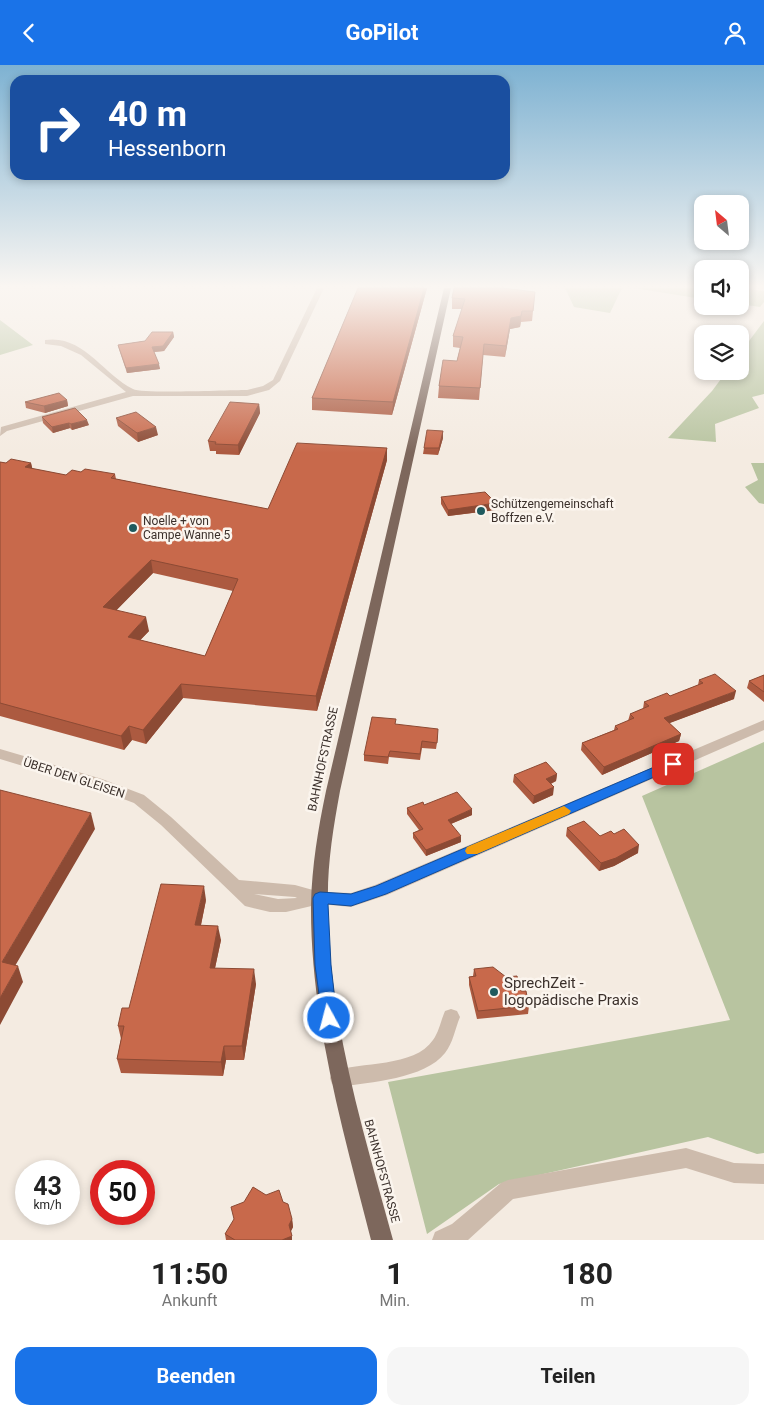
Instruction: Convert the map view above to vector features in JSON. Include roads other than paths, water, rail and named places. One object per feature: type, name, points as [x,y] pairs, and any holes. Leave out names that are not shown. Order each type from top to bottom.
[{"type":"main road","name":"BAHNHOFSTRASSE","points":[[382,1240],[339,1078],[323,965],[320,898],[322,854],[333,791],[435,343]]},
{"type":"street","points":[[55,343],[72,345],[82,351],[118,385],[133,393]]},
{"type":"street","points":[[2,431],[133,393],[247,393],[266,388],[276,381],[294,343]]},
{"type":"street","points":[[320,898],[351,900],[381,890],[764,725]]},
{"type":"street","name":"ÜBER DEN GLEISEN","points":[[0,754],[97,783],[139,799],[166,821],[251,901],[269,907],[293,907],[320,898]]},
{"type":"street","points":[[339,1078],[413,1065],[429,1056],[440,1046],[451,1017]]},
{"type":"street","points":[[443,1240],[460,1232],[508,1190],[686,1157],[734,1173],[764,1174]]},
{"type":"place","name":"Schützengemeinschaft Boffzen e.V.","points":[[481,511]]},
{"type":"place","name":"Noelle + von Campe Wanne 5","points":[[133,528]]},
{"type":"place","name":"SprechZeit - logopädische Praxis","points":[[494,992]]}]
